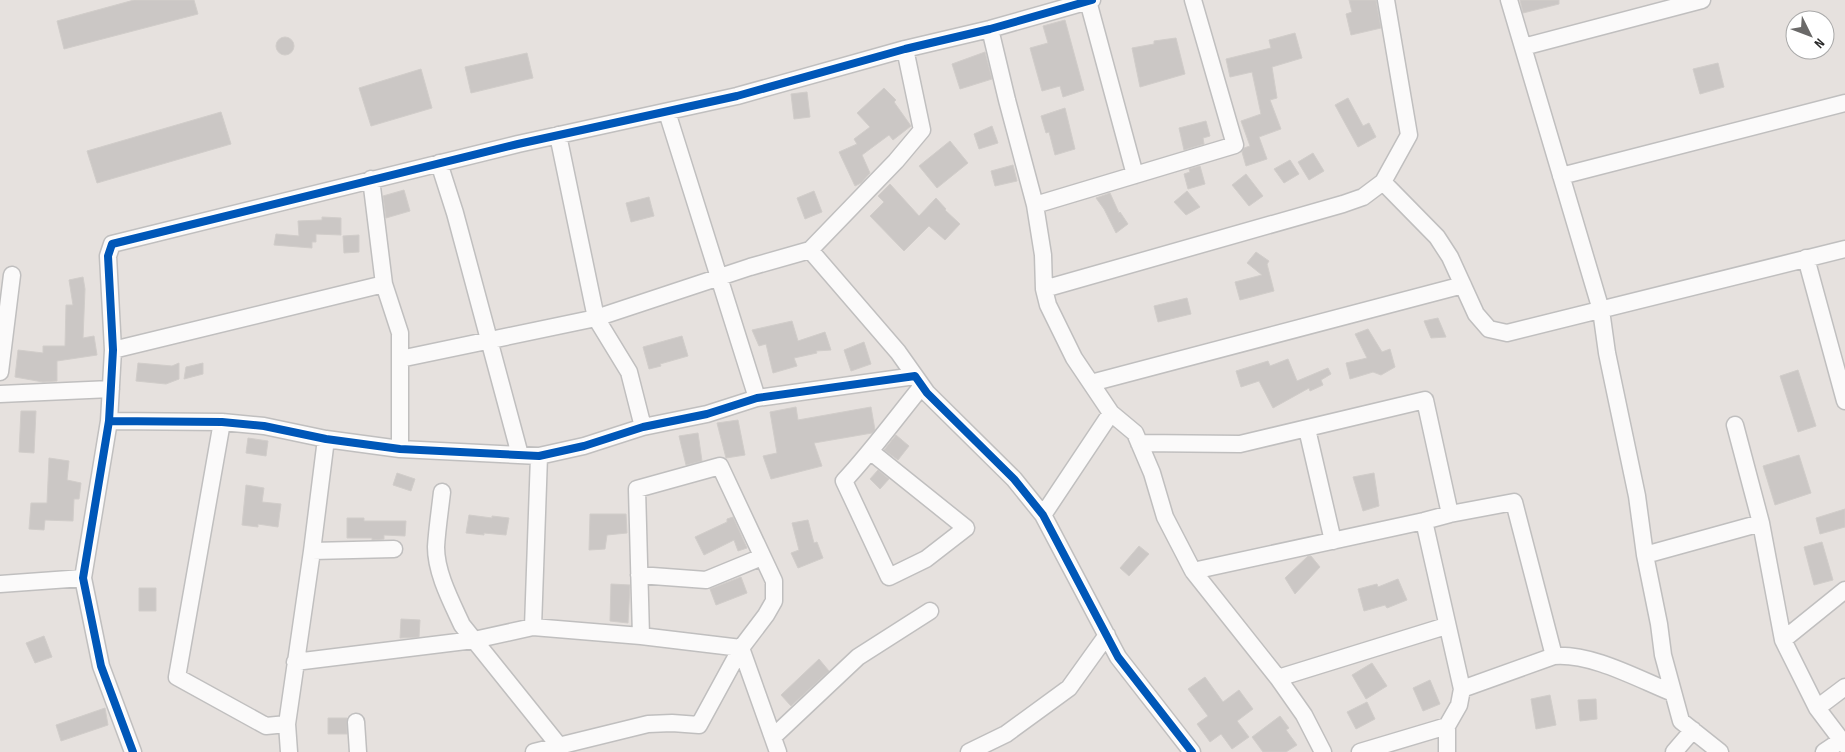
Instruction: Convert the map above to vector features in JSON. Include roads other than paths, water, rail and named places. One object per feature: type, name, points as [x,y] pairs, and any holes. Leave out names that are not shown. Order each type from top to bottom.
[{"type":"street","points":[[133,752],[101,666],[82,578],[109,421],[113,350],[108,256],[112,244],[371,179],[737,96],[990,29],[1090,0],[1134,175]]},
{"type":"street","points":[[1035,205],[1235,145],[1193,0]]},
{"type":"street","points":[[1044,289],[1343,204],[1363,197],[1383,182],[1409,135],[1386,0]]},
{"type":"street","points":[[1509,0],[1601,310],[1607,353],[1637,496],[1645,556],[1659,624],[1663,655],[1681,721],[1720,752]]},
{"type":"street","points":[[1523,48],[1702,0]]},
{"type":"street","points":[[990,29],[1035,205],[1043,254],[1044,289],[1048,305],[1074,358],[1111,413],[1135,433],[1152,473],[1165,517],[1193,572],[1278,678],[1304,715],[1323,752]]},
{"type":"street","points":[[400,358],[596,318],[810,250],[896,161],[922,130],[905,50]]},
{"type":"street","points":[[1561,176],[1845,103]]},
{"type":"street","points":[[667,112],[757,398]]},
{"type":"street","points":[[558,136],[596,318],[629,372],[643,427]]},
{"type":"street","points":[[439,163],[455,213],[520,456]]},
{"type":"street","points":[[371,179],[384,284],[400,332],[400,449]]},
{"type":"street","points":[[1383,182],[1437,237],[1450,257],[1476,314],[1489,328],[1506,333],[1845,249]]},
{"type":"street","points":[[810,250],[898,352],[927,393],[1014,479],[1043,515],[1118,657],[1184,749]]},
{"type":"street","points":[[1806,258],[1845,401]]},
{"type":"street","points":[[0,372],[12,275]]},
{"type":"street","points":[[113,350],[384,284]]},
{"type":"street","points":[[1091,383],[1463,285]]},
{"type":"street","points":[[109,421],[222,422],[264,426],[326,439],[400,449],[538,456],[584,446],[643,427],[707,414],[757,398],[919,381]]},
{"type":"street","points":[[870,451],[966,528],[960,535],[926,558],[889,578],[844,481],[870,451],[919,381]]},
{"type":"street","points":[[0,394],[111,388]]},
{"type":"street","points":[[1139,443],[1240,444],[1425,400],[1450,514]]},
{"type":"street","points":[[1043,515],[1111,413]]},
{"type":"street","points":[[222,422],[177,676],[266,726],[287,724]]},
{"type":"street","points":[[1735,425],[1761,523],[1783,640],[1818,708],[1843,742],[1824,752]]},
{"type":"street","points":[[1307,429],[1333,541]]},
{"type":"street","points":[[289,752],[287,724],[326,439]]},
{"type":"street","points":[[532,627],[538,456]]},
{"type":"street","points":[[534,752],[648,724],[700,725],[741,648],[774,601],[774,581],[720,466],[637,489],[641,636]]},
{"type":"street","points":[[442,492],[436,548],[442,576],[462,625],[560,746]]},
{"type":"street","points":[[1193,572],[1450,514],[1514,502],[1554,656]]},
{"type":"street","points":[[1424,521],[1446,626],[1462,689],[1459,705],[1447,726],[1446,752]]},
{"type":"street","points":[[1645,556],[1761,523]]},
{"type":"street","points":[[312,551],[394,549]]},
{"type":"street","points":[[639,575],[706,580],[762,557]]},
{"type":"street","points":[[0,584],[82,578]]},
{"type":"street","points":[[1783,640],[1845,590]]},
{"type":"street","points":[[741,648],[775,745],[858,657],[930,611]]},
{"type":"street","points":[[1278,678],[1446,626]]},
{"type":"street","points":[[296,662],[474,640],[532,627],[641,636],[741,648]]},
{"type":"street","points":[[969,752],[1006,734],[1069,688],[1107,635]]},
{"type":"street","points":[[1462,689],[1554,656],[1568,655],[1589,658],[1674,693]]},
{"type":"street","points":[[1818,708],[1845,687]]},
{"type":"street","points":[[356,722],[358,752]]},
{"type":"street","points":[[1360,752],[1447,726]]},
{"type":"street","points":[[1674,752],[1693,730]]}]
